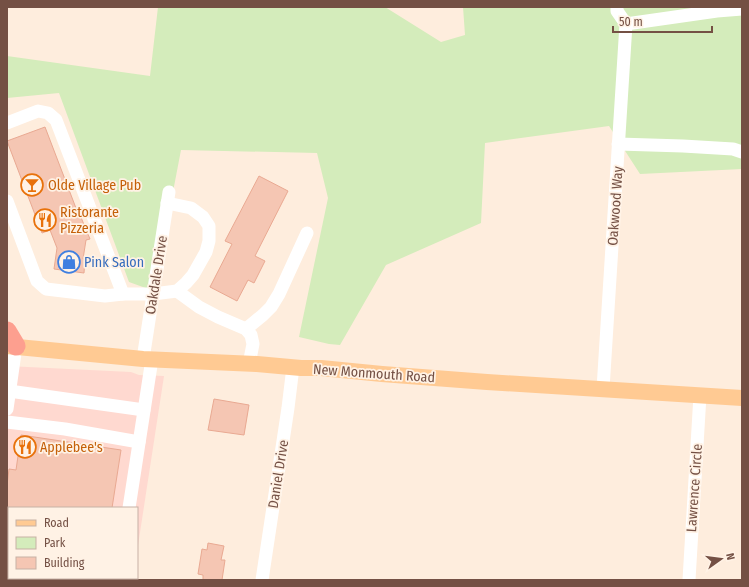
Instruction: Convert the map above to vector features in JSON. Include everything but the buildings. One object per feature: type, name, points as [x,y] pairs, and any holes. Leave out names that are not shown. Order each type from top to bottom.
[{"type":"main road","name":"New Monmouth Road","points":[[10,341],[147,359],[321,368],[472,381],[603,388],[742,398]]},
{"type":"street","points":[[617,7],[617,11],[626,24],[742,9]]},
{"type":"street","name":"Oakwood Way","points":[[603,388],[626,24]]},
{"type":"street","points":[[7,123],[38,111],[48,113],[56,120],[123,294]]},
{"type":"street","points":[[618,144],[733,149],[742,152]]},
{"type":"street","name":"Oakdale Drive","points":[[129,507],[144,410],[153,294],[168,198],[190,208],[203,217],[209,226],[209,241],[206,252],[193,275],[177,291]]},
{"type":"street","points":[[7,201],[9,221],[37,281],[46,289],[105,296],[123,294],[153,294],[177,291],[199,307],[246,329],[251,335],[253,344],[249,364]]},
{"type":"street","points":[[246,329],[271,307],[279,294],[307,233]]},
{"type":"street","points":[[10,341],[8,401],[144,410]]},
{"type":"street","name":"Daniel Drive","points":[[262,580],[294,367]]},
{"type":"street","name":"Lawrence Circle","points":[[689,580],[700,395]]},
{"type":"street","points":[[7,422],[65,429],[139,442]]},
{"type":"shaded area","points":[[7,366],[131,372],[139,375],[164,376],[138,545],[138,507],[8,507],[8,579],[133,580],[7,580]]},
{"type":"green space","points":[[158,7],[385,7],[441,42],[465,35],[463,7],[742,7],[742,169],[640,174],[609,126],[485,143],[481,223],[386,265],[340,345],[299,337],[328,198],[317,153],[181,150],[154,291],[129,282],[59,93],[7,98],[7,56],[150,76]]},
{"type":"place","name":"Olde Village Pub","points":[[32,185]]},
{"type":"place","name":"Ristorante Pizzeria","points":[[45,220]]},
{"type":"place","name":"Pink Salon","points":[[69,262]]},
{"type":"place","name":"Applebee's","points":[[25,447]]}]
